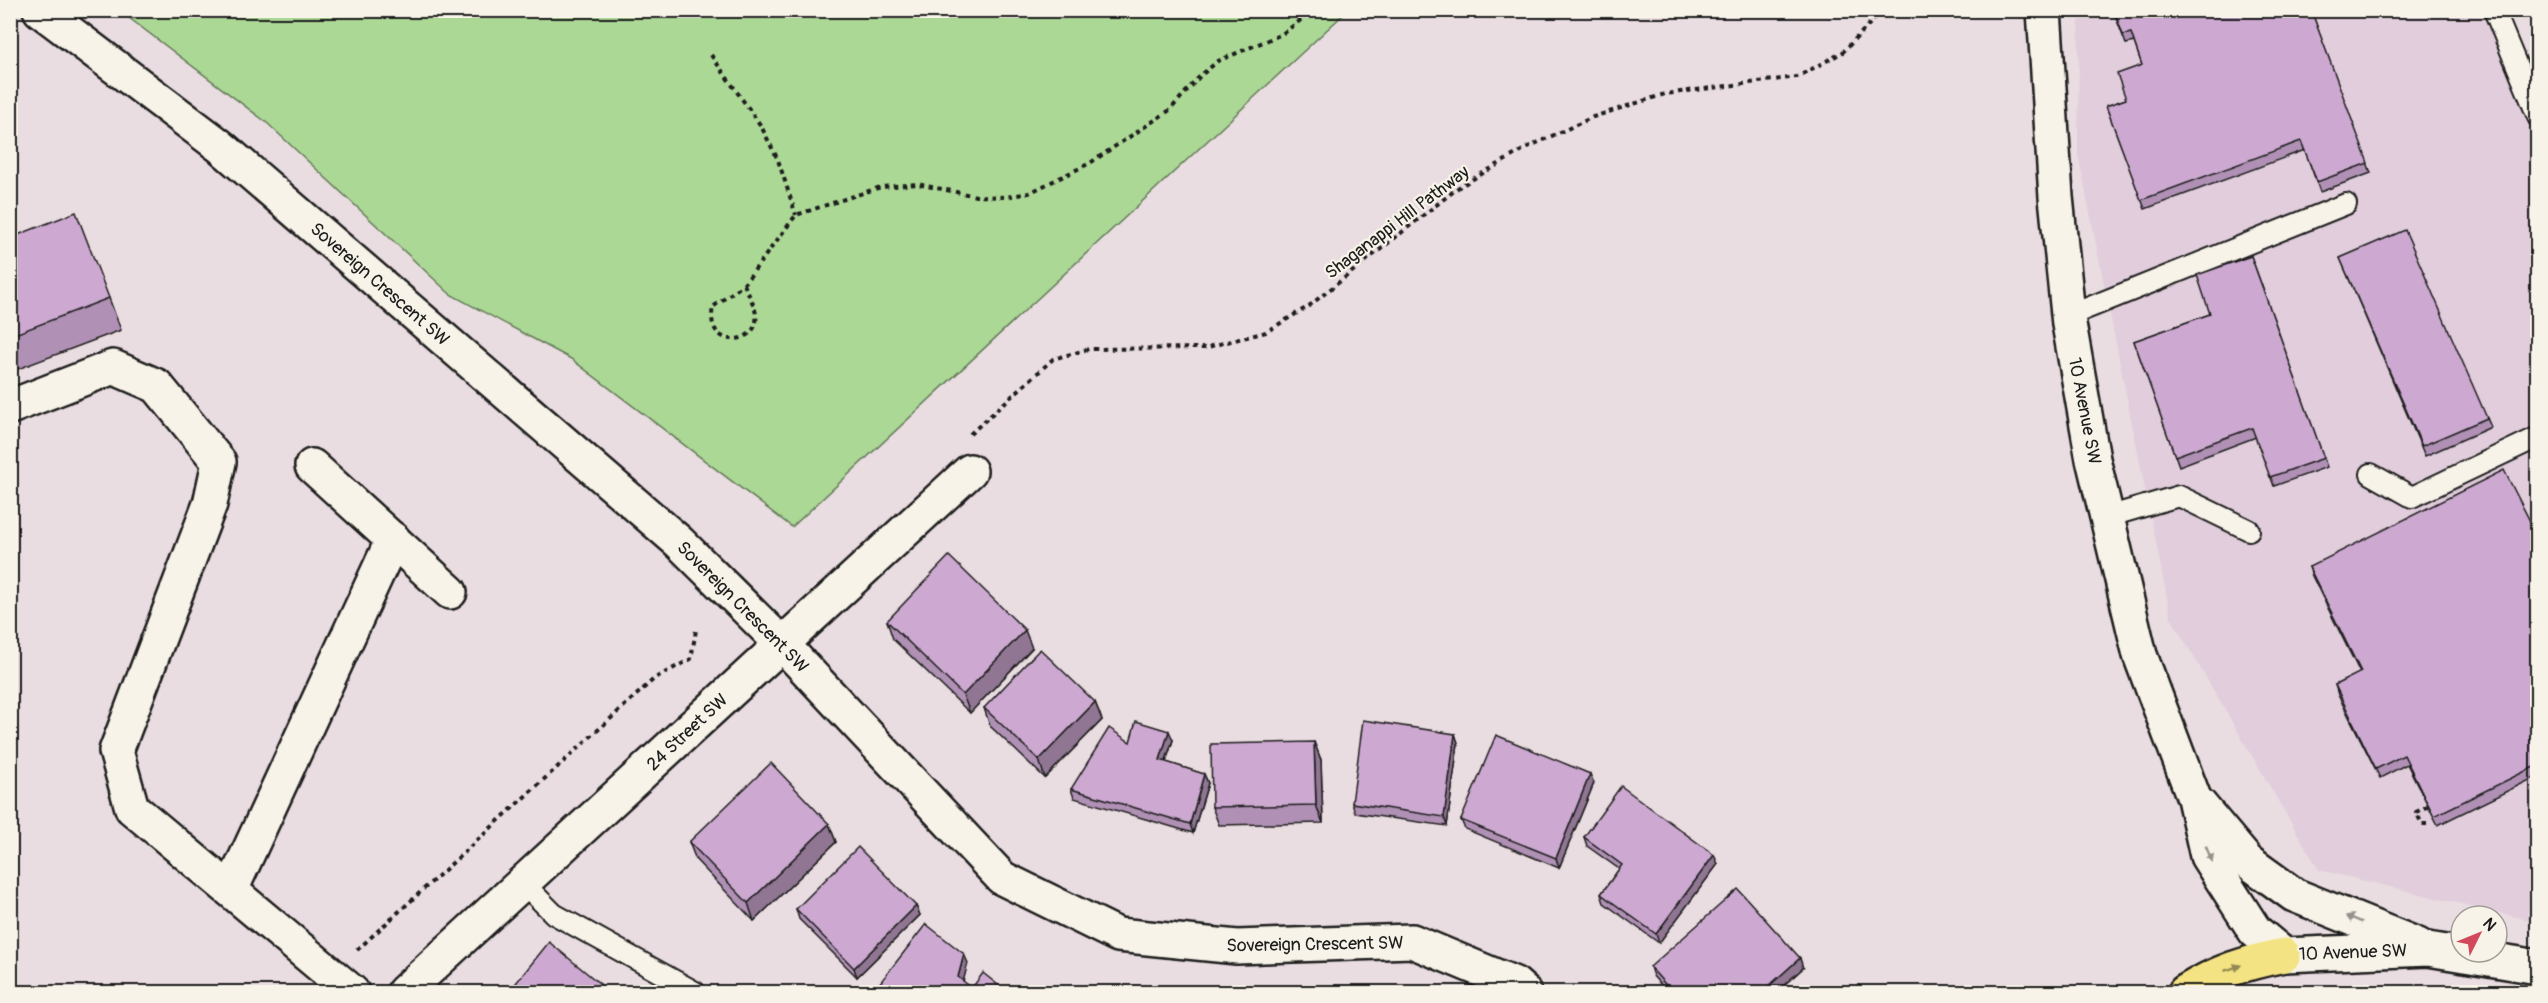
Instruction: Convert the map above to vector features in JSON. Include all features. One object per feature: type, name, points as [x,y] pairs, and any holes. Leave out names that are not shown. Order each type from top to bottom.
[{"type":"highway","points":[[2186,993],[2214,975],[2252,962],[2284,955]]},
{"type":"street","name":"Sovereign Crescent SW","points":[[40,10],[220,146],[678,542],[782,644],[1002,878],[1118,935],[1237,947],[1412,941],[1515,984],[1524,993]]},
{"type":"street","name":"10 Avenue SW","points":[[2044,10],[2056,196],[2068,316],[2093,459],[2140,655],[2194,798],[2207,856],[2255,931],[2284,955],[2428,949],[2538,967]]},
{"type":"street","points":[[10,407],[113,367],[158,386],[219,462],[210,504],[116,751],[132,808],[342,983]]},
{"type":"street","points":[[312,465],[450,592]]},
{"type":"street","name":"24 Street SW","points":[[404,993],[970,471]]},
{"type":"street","points":[[231,890],[393,539]]},
{"type":"street","name":"10 Avenue SW","points":[[2194,798],[2247,861],[2294,894],[2428,949]]},
{"type":"lane","points":[[2494,10],[2538,117]]},
{"type":"lane","points":[[2068,316],[2346,204]]},
{"type":"lane","points":[[2371,474],[2412,497],[2538,437]]},
{"type":"lane","points":[[2107,517],[2178,496],[2249,530]]},
{"type":"lane","points":[[523,883],[554,914],[695,993]]},
{"type":"path","points":[[744,285],[756,315],[755,327],[738,340],[727,340],[715,331],[710,320],[713,308],[744,285],[796,215],[881,187],[917,184],[976,195],[1006,197],[1029,193],[1090,163],[1170,110],[1200,76],[1218,61],[1282,34],[1314,10]]},
{"type":"path","name":"Shaganappi Hill Pathway","points":[[970,471],[966,438],[1053,359],[1089,349],[1204,348],[1266,332],[1309,306],[1459,187],[1528,147],[1593,117],[1665,94],[1797,77],[1844,52],[1876,17],[1879,10]]},
{"type":"path","points":[[711,54],[765,134],[778,160],[796,215]]},
{"type":"path","points":[[342,983],[655,678],[691,659],[696,630]]},
{"type":"path","points":[[2427,824],[2422,824],[2416,812],[2428,806]]},
{"type":"shaded area","points":[[2079,11],[2490,11],[2537,122],[2537,922],[2509,915],[2509,904],[2462,904],[2319,870],[2171,618],[2078,154]]},
{"type":"green space","points":[[120,11],[1347,11],[792,527],[571,359],[450,294],[266,122]]},
{"type":"building","points":[[2114,10],[2311,10],[2368,163],[2317,182],[2301,141],[2141,200],[2106,106],[2126,99],[2117,74],[2142,65],[2131,33],[2123,35]]},
{"type":"building","points":[[76,212],[109,298],[10,336],[10,238]]},
{"type":"building","points":[[2405,230],[2487,418],[2422,446],[2340,258]]},
{"type":"building","points":[[2251,256],[2324,458],[2270,477],[2252,428],[2175,456],[2134,341],[2210,314],[2197,275]]},
{"type":"building","points":[[2504,470],[2538,537],[2538,765],[2434,816],[2404,755],[2376,769],[2335,685],[2361,672],[2309,567]]},
{"type":"building","points":[[949,556],[1025,630],[963,695],[887,621]]},
{"type":"building","points":[[1040,649],[1095,702],[1039,760],[984,708]]},
{"type":"building","points":[[1363,720],[1455,734],[1444,817],[1352,803]]},
{"type":"building","points":[[1136,721],[1169,731],[1160,760],[1204,774],[1190,824],[1071,789],[1109,728],[1130,742]]},
{"type":"building","points":[[1496,735],[1590,774],[1556,858],[1461,820]]},
{"type":"building","points":[[1314,742],[1316,805],[1212,807],[1211,744]]},
{"type":"building","points":[[771,763],[829,824],[748,903],[689,842]]},
{"type":"building","points":[[1621,786],[1714,855],[1656,934],[1601,894],[1622,865],[1584,837]]},
{"type":"building","points":[[858,847],[916,906],[854,968],[796,909]]},
{"type":"building","points":[[1738,889],[1800,958],[1761,993],[1673,993],[1650,967]]},
{"type":"building","points":[[926,924],[964,954],[958,977],[972,988],[983,973],[1008,993],[872,993]]},
{"type":"building","points":[[549,942],[611,993],[508,993]]},
{"type":"building","points":[[1031,987],[1052,993],[1029,993]]}]
